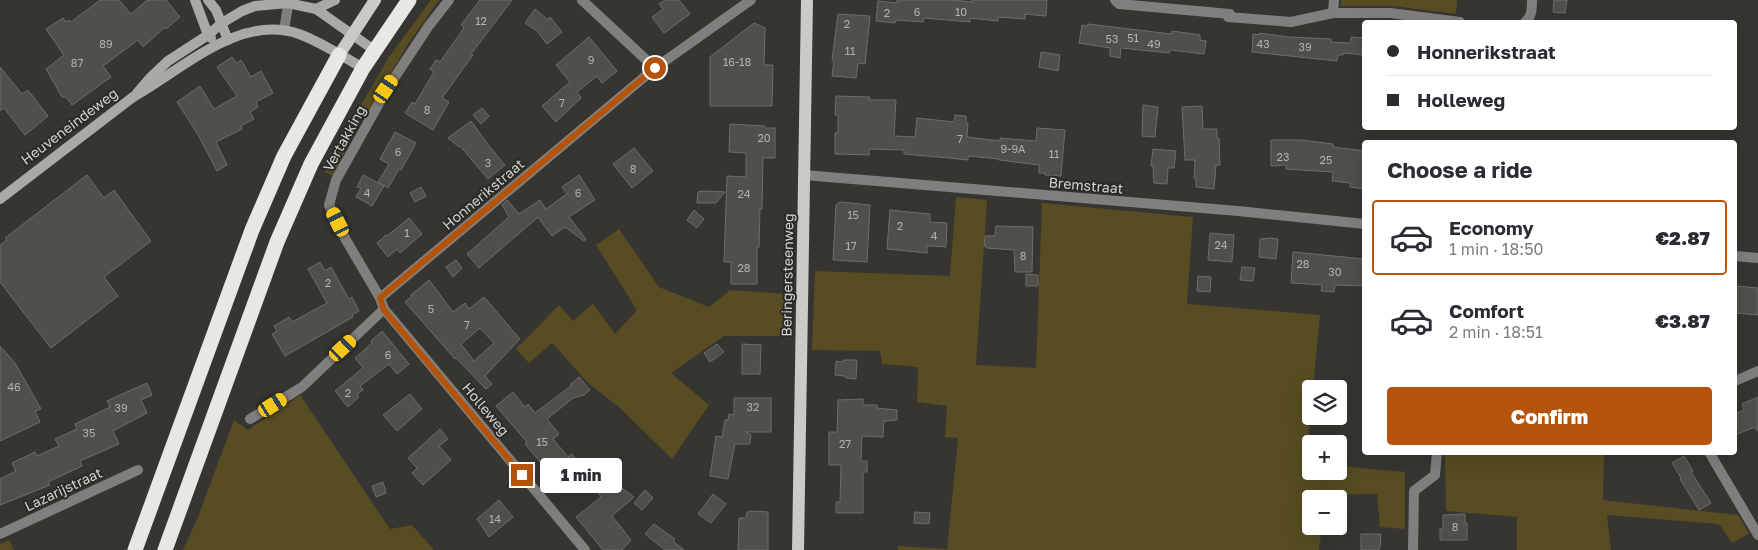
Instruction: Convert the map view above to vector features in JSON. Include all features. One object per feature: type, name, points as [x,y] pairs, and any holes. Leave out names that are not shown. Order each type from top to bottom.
[{"type":"highway","points":[[165,550],[277,242],[311,164],[363,68],[409,0]]},
{"type":"highway","points":[[135,550],[252,230],[284,156],[339,54]]},
{"type":"main road","points":[[339,54],[375,0]]},
{"type":"main road","name":"Beringersteenweg","points":[[798,550],[807,0]]},
{"type":"street","points":[[196,0],[208,35],[218,44]]},
{"type":"street","points":[[208,0],[216,10],[228,40]]},
{"type":"street","points":[[316,9],[334,0]]},
{"type":"street","name":"Vertakking","points":[[380,298],[346,240],[329,205],[336,180],[386,89],[428,27],[449,0]]},
{"type":"street","points":[[582,0],[655,68]]},
{"type":"street","name":"Honnerikstraat","points":[[380,298],[655,68],[751,0]]},
{"type":"street","points":[[1114,0],[1119,4],[1230,14],[1228,17],[1291,22],[1333,13],[1390,13],[1444,20]]},
{"type":"street","points":[[1333,13],[1334,0]]},
{"type":"street","points":[[1528,20],[1532,10],[1532,0]]},
{"type":"street","points":[[284,30],[289,2]]},
{"type":"street","name":"Heuveneindeweg","points":[[133,97],[168,61],[208,35],[222,23],[255,6],[289,2],[316,9],[374,50]]},
{"type":"street","name":"Heuveneindeweg","points":[[0,199],[133,97],[218,44],[228,40],[258,30],[284,30],[315,41],[363,68]]},
{"type":"street","name":"Bremstraat","points":[[804,175],[1238,211],[1362,224]]},
{"type":"street","points":[[1737,256],[1758,258]]},
{"type":"street","points":[[250,419],[302,387],[384,310],[380,298]]},
{"type":"street","name":"Holleweg","points":[[384,310],[585,550]]},
{"type":"street","points":[[1737,380],[1758,371]]},
{"type":"street","points":[[1413,550],[1414,491],[1435,475],[1437,455]]},
{"type":"street","points":[[1712,455],[1758,534]]},
{"type":"street","name":"Lazarijstraat","points":[[0,534],[138,470]]},
{"type":"shaded area","points":[[431,0],[439,0],[408,44],[368,112],[360,107],[389,57]]},
{"type":"shaded area","points":[[1341,0],[1457,0],[1456,14],[1393,6],[1341,6]]},
{"type":"shaded area","points":[[344,134],[351,139],[333,176],[325,172]]},
{"type":"shaded area","points":[[956,197],[987,200],[976,365],[1036,368],[1042,203],[1193,217],[1187,304],[1320,315],[1314,380],[1302,380],[1302,425],[1309,425],[1309,435],[1302,435],[1302,480],[1347,480],[1347,467],[1405,472],[1405,529],[1380,527],[1377,494],[1347,495],[1347,490],[1302,490],[1302,535],[1321,535],[1319,550],[898,550],[898,546],[947,549],[958,438],[945,437],[947,406],[917,402],[918,367],[882,364],[880,351],[812,350],[815,271],[950,276]]},
{"type":"shaded area","points":[[619,229],[659,287],[709,307],[730,290],[790,294],[789,336],[724,336],[671,373],[709,405],[672,459],[620,408],[588,383],[552,343],[529,363],[516,349],[559,305],[573,321],[593,304],[615,334],[637,310],[596,245]]},
{"type":"shaded area","points":[[300,395],[390,529],[412,525],[434,550],[183,550],[198,517],[234,420],[248,430]]},
{"type":"shaded area","points":[[1445,455],[1604,455],[1603,500],[1738,515],[1749,534],[1732,543],[1719,524],[1607,515],[1611,550],[1517,550],[1517,517],[1446,511]]},
{"type":"shaded area","points":[[9,540],[14,550],[0,550],[0,544]]},
{"type":"building","points":[[100,0],[119,0],[131,14],[147,0],[166,0],[180,17],[166,29],[165,27],[143,47],[138,40],[103,66],[111,77],[72,105],[66,97],[62,97],[46,69],[64,55],[46,29],[63,18],[66,22],[69,20],[71,22]]},
{"type":"building","points":[[480,0],[512,0],[471,54],[473,55],[442,98],[449,102],[433,130],[405,113],[412,102],[415,104],[434,72],[430,69],[436,60],[440,62],[464,28],[461,25]]},
{"type":"building","points":[[665,0],[679,0],[690,14],[664,33],[652,17],[663,9],[659,4]]},
{"type":"building","points":[[897,0],[972,2],[972,0],[1047,0],[1046,16],[1025,14],[1025,19],[998,17],[998,21],[970,18],[970,22],[924,18],[923,22],[896,20],[895,23],[876,21],[878,1],[897,3]]},
{"type":"building","points":[[1554,0],[1567,0],[1565,13],[1553,12]]},
{"type":"building","points":[[535,9],[548,20],[550,17],[562,32],[547,44],[537,31],[525,23]]},
{"type":"building","points":[[838,14],[870,16],[865,64],[858,63],[856,78],[832,76],[834,61],[832,60]]},
{"type":"building","points":[[754,23],[765,28],[764,65],[773,65],[772,106],[710,106],[710,57]]},
{"type":"building","points":[[1088,24],[1171,34],[1172,31],[1200,35],[1200,40],[1206,41],[1204,54],[1170,50],[1169,53],[1121,48],[1120,58],[1110,56],[1110,48],[1079,43],[1082,25],[1087,26]]},
{"type":"building","points":[[1259,33],[1331,39],[1331,42],[1350,43],[1351,37],[1362,38],[1362,55],[1343,53],[1343,55],[1338,55],[1337,61],[1252,52],[1253,34],[1260,35]]},
{"type":"building","points":[[589,37],[617,71],[602,83],[597,76],[577,92],[581,98],[556,122],[542,106],[570,82],[556,65]]},
{"type":"building","points":[[1041,52],[1060,55],[1058,71],[1039,67]]},
{"type":"building","points":[[232,57],[237,63],[241,60],[251,77],[261,71],[273,93],[256,102],[258,107],[250,112],[254,119],[241,126],[242,129],[216,142],[227,165],[217,171],[197,133],[177,102],[200,86],[214,109],[237,96],[217,67]]},
{"type":"building","points":[[0,67],[22,94],[28,90],[48,116],[25,135],[4,108],[0,111]]},
{"type":"building","points":[[836,96],[870,97],[869,100],[896,100],[894,136],[915,137],[917,118],[954,122],[955,115],[966,116],[966,123],[968,123],[967,137],[1000,141],[1000,138],[1036,141],[1037,128],[1065,130],[1061,176],[1039,173],[1039,165],[999,159],[968,156],[968,160],[904,154],[904,150],[869,149],[869,155],[835,154],[835,133],[838,132],[838,115],[835,115]]},
{"type":"building","points":[[1143,105],[1158,107],[1155,137],[1142,136]]},
{"type":"building","points":[[1202,106],[1203,129],[1217,129],[1217,138],[1219,138],[1220,165],[1216,165],[1214,189],[1196,187],[1196,179],[1194,178],[1195,160],[1185,160],[1182,107]]},
{"type":"building","points":[[482,108],[489,116],[481,124],[473,115]]},
{"type":"building","points":[[471,121],[505,165],[488,179],[460,146],[448,138]]},
{"type":"building","points":[[730,124],[775,128],[775,158],[763,158],[762,209],[760,209],[759,247],[757,247],[757,284],[731,284],[731,262],[724,262],[727,176],[746,177],[746,153],[729,152]]},
{"type":"building","points":[[395,132],[416,143],[401,170],[399,169],[388,188],[378,182],[389,164],[380,159]]},
{"type":"building","points":[[1271,140],[1301,140],[1333,144],[1333,147],[1362,151],[1362,189],[1350,187],[1350,183],[1332,181],[1333,172],[1286,169],[1286,165],[1271,166]]},
{"type":"building","points":[[634,148],[653,171],[632,188],[613,164]]},
{"type":"building","points":[[1153,149],[1176,151],[1174,168],[1168,168],[1167,184],[1154,183],[1153,166],[1151,166]]},
{"type":"building","points":[[87,175],[104,198],[114,190],[151,241],[104,277],[118,296],[51,348],[0,282],[0,245],[7,240],[5,238]]},
{"type":"building","points":[[363,175],[384,186],[372,206],[356,197],[361,188],[357,187]]},
{"type":"building","points":[[579,175],[595,200],[569,217],[586,239],[584,241],[565,227],[552,236],[538,217],[479,268],[467,254],[509,217],[502,205],[507,200],[519,214],[540,200],[546,209],[567,194],[562,187]]},
{"type":"building","points":[[421,187],[426,196],[415,202],[410,193]]},
{"type":"building","points":[[698,192],[725,192],[716,203],[697,203]]},
{"type":"building","points":[[840,202],[870,205],[867,262],[833,260],[836,205]]},
{"type":"building","points":[[694,210],[704,219],[697,228],[687,220]]},
{"type":"building","points":[[890,210],[930,214],[930,222],[947,223],[946,247],[927,246],[927,253],[887,249]]},
{"type":"building","points":[[409,218],[422,234],[400,253],[397,249],[388,257],[377,243]]},
{"type":"building","points":[[996,226],[1033,227],[1032,272],[1015,272],[1014,250],[986,248],[984,246],[985,236],[995,236]]},
{"type":"building","points":[[1210,233],[1234,235],[1232,262],[1208,260]]},
{"type":"building","points":[[1260,239],[1278,239],[1276,259],[1259,257]]},
{"type":"building","points":[[1293,252],[1362,259],[1362,286],[1335,285],[1334,292],[1321,291],[1322,285],[1291,283]]},
{"type":"building","points":[[456,260],[462,268],[453,277],[446,267]]},
{"type":"building","points":[[320,262],[325,271],[331,267],[349,299],[352,297],[359,311],[352,315],[353,317],[285,356],[272,334],[277,331],[274,326],[289,317],[292,322],[327,303],[308,269]]},
{"type":"building","points":[[1242,267],[1255,268],[1253,281],[1240,280]]},
{"type":"building","points":[[1026,274],[1038,275],[1038,286],[1026,286]]},
{"type":"building","points":[[1198,276],[1211,277],[1210,292],[1197,291]]},
{"type":"building","points":[[429,280],[453,312],[465,303],[469,309],[484,297],[520,339],[485,376],[492,384],[486,389],[455,359],[405,302]],"holes":[[[480,328],[494,343],[474,361],[461,344]]]},
{"type":"building","points":[[1737,286],[1758,288],[1758,315],[1737,313]]},
{"type":"building","points":[[382,331],[409,364],[397,374],[389,364],[360,386],[363,390],[357,394],[359,397],[348,407],[335,391],[363,368],[355,358]]},
{"type":"building","points":[[717,344],[724,352],[710,362],[704,353]]},
{"type":"building","points":[[742,344],[761,345],[760,374],[742,374]]},
{"type":"building","points":[[0,346],[15,363],[41,409],[35,411],[40,422],[0,441]]},
{"type":"building","points":[[843,360],[857,360],[856,379],[835,375],[836,361],[843,362]]},
{"type":"building","points":[[579,377],[590,390],[584,395],[573,398],[547,419],[559,434],[553,439],[568,457],[572,454],[587,473],[567,488],[558,476],[555,479],[542,464],[525,444],[527,442],[496,406],[513,392],[525,407],[528,404],[535,413],[571,386]]},
{"type":"building","points":[[147,383],[152,395],[141,400],[147,413],[113,431],[119,444],[80,461],[82,466],[48,482],[50,485],[0,505],[0,479],[16,471],[12,463],[35,452],[37,456],[59,446],[55,439],[77,429],[75,424],[110,407],[107,401]]},
{"type":"building","points":[[410,394],[422,409],[397,431],[383,415]]},
{"type":"building","points":[[1758,397],[1758,430],[1755,427],[1737,434],[1737,413],[1744,410],[1742,404]]},
{"type":"building","points":[[734,398],[771,398],[771,432],[746,432],[751,435],[750,444],[735,444],[728,479],[710,476],[716,436],[722,437],[725,420],[728,420],[729,414],[734,415]]},
{"type":"building","points":[[863,399],[863,405],[877,405],[877,408],[897,410],[897,420],[884,421],[883,437],[862,436],[861,461],[867,461],[867,472],[863,472],[863,513],[836,513],[836,502],[840,502],[841,465],[829,465],[829,432],[837,432],[838,400]]},
{"type":"building","points":[[440,429],[448,439],[439,446],[451,460],[423,485],[412,473],[417,468],[408,458]]},
{"type":"building","points":[[1684,456],[1693,471],[1691,472],[1711,503],[1699,510],[1672,463]]},
{"type":"building","points":[[598,460],[618,485],[634,497],[612,516],[631,540],[622,550],[603,550],[576,517],[601,497],[598,493],[602,490],[585,470]]},
{"type":"building","points":[[383,482],[386,493],[376,497],[372,486]]},
{"type":"building","points":[[645,490],[653,498],[642,510],[634,503]]},
{"type":"building","points":[[713,494],[726,504],[711,523],[698,514]]},
{"type":"building","points":[[499,500],[513,517],[489,537],[477,519]]},
{"type":"building","points":[[747,512],[768,512],[768,550],[738,550],[739,518],[746,518]]},
{"type":"building","points":[[915,512],[930,513],[929,524],[914,523]]},
{"type":"building","points":[[1465,514],[1467,540],[1440,540],[1440,529],[1443,529],[1443,515]]},
{"type":"building","points":[[654,524],[675,539],[673,541],[684,550],[665,550],[645,534]]},
{"type":"building","points":[[1361,534],[1381,534],[1379,550],[1361,550]]},
{"type":"route","points":[[522,475],[384,310],[380,298],[655,68]]}]
